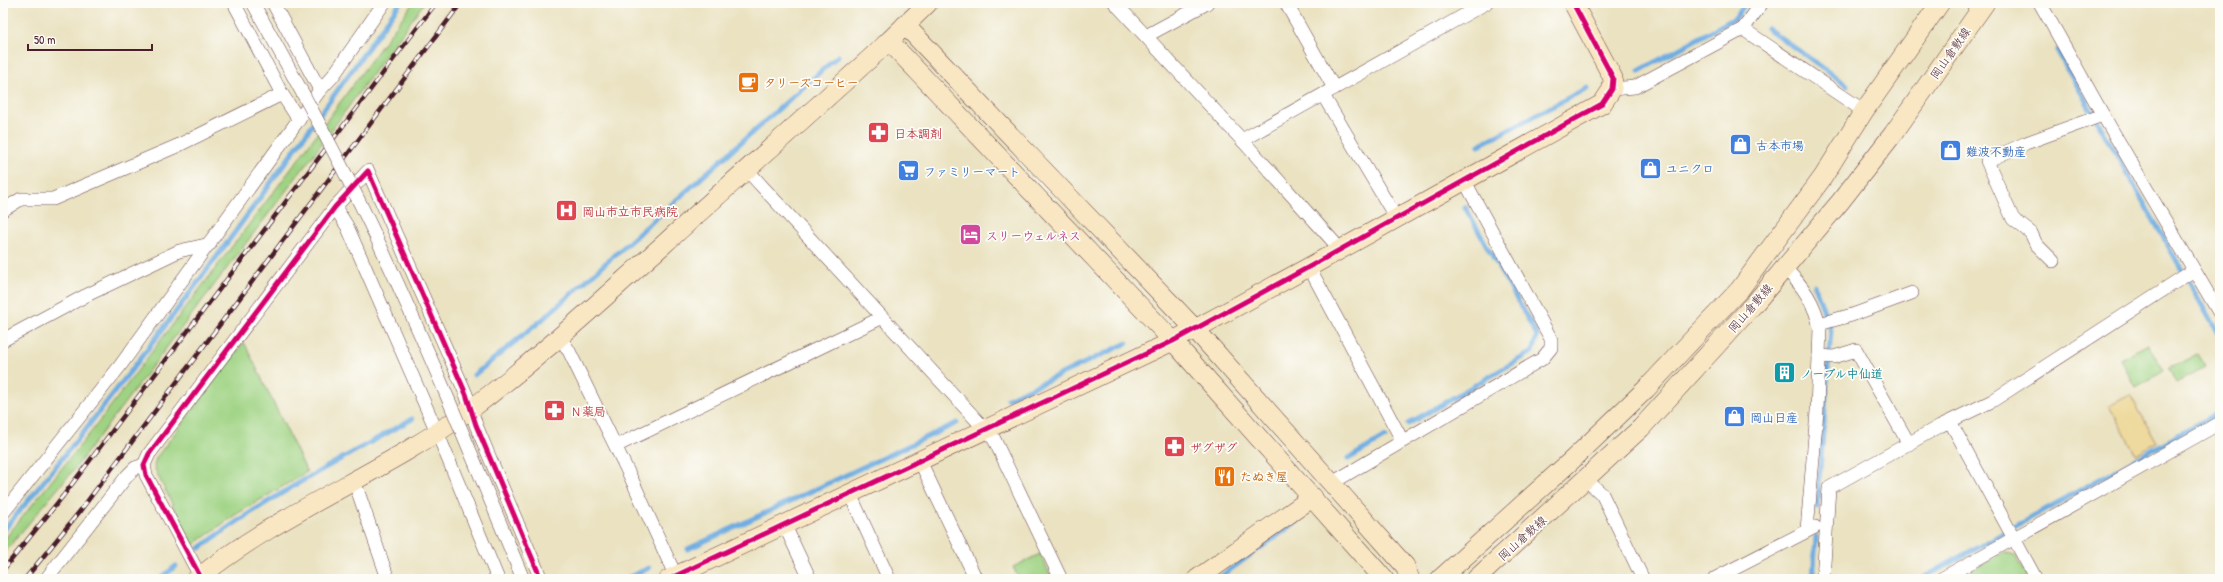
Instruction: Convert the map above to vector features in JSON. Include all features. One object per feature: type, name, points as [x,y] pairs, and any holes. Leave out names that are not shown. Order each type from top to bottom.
[{"type":"street","points":[[234,3],[282,94],[299,120]]},
{"type":"street","points":[[253,3],[301,90],[373,231],[441,382],[523,579]]},
{"type":"street","points":[[273,3],[320,90]]},
{"type":"street","points":[[3,513],[120,366],[210,244],[320,90],[333,76],[384,3]]},
{"type":"street","points":[[541,579],[476,425],[472,408],[368,171],[335,207],[148,454],[144,465],[146,475],[199,578],[251,540],[438,432],[472,408],[560,337],[889,41],[928,3]]},
{"type":"street","points":[[1115,3],[1242,140],[1340,249]]},
{"type":"street","points":[[1146,36],[1206,3]]},
{"type":"street","points":[[1286,3],[1329,92],[1396,218]]},
{"type":"street","points":[[1242,140],[1486,3]]},
{"type":"street","points":[[560,337],[569,351],[616,446],[674,578],[1195,329],[1602,104],[1612,89],[1613,78],[1610,68],[1573,3]]},
{"type":"street","points":[[1612,89],[1635,87],[1743,29],[1762,3]]},
{"type":"street","name":"岡山倉敷線","points":[[1440,579],[1572,460],[1646,389],[1740,289],[1823,176],[1864,111],[1940,3]]},
{"type":"street","name":"岡山倉敷線","points":[[1476,579],[1586,480],[1641,428],[1785,269],[1892,134],[1985,3]]},
{"type":"street","points":[[2040,3],[2097,117],[2187,274],[2220,314]]},
{"type":"street","points":[[905,25],[1195,329],[1405,566],[1410,579]]},
{"type":"street","points":[[1743,29],[1864,111]]},
{"type":"street","points":[[889,41],[1173,340],[1384,579]]},
{"type":"street","points":[[3,210],[21,198],[53,199],[177,146],[282,94]]},
{"type":"street","points":[[2052,262],[2036,244],[2031,233],[2013,219],[1987,161],[2026,143],[2097,117]]},
{"type":"street","points":[[746,170],[994,439],[1061,579]]},
{"type":"street","points":[[1332,483],[1402,440],[1542,359],[1551,348],[1551,339],[1464,180]]},
{"type":"street","points":[[335,207],[347,226],[438,432],[498,579]]},
{"type":"street","points":[[3,340],[85,296],[179,251],[210,244]]},
{"type":"street","points":[[1309,267],[1402,440]]},
{"type":"street","points":[[1785,269],[1803,288],[1818,316],[1826,323],[1826,357],[1807,530]]},
{"type":"street","points":[[1823,579],[1828,488],[1940,426],[1951,423],[1992,401],[2187,274]]},
{"type":"street","points":[[1826,323],[1912,293]]},
{"type":"street","points":[[616,446],[881,318]]},
{"type":"street","points":[[1826,357],[1856,350],[1909,444]]},
{"type":"street","points":[[1951,423],[2036,579]]},
{"type":"street","points":[[1941,579],[2011,533],[2220,423]]},
{"type":"street","points":[[920,461],[976,579]]},
{"type":"street","points":[[46,579],[127,476],[135,468],[144,465]]},
{"type":"street","points":[[354,480],[388,579]]},
{"type":"street","points":[[1586,480],[1602,494],[1643,579]]},
{"type":"street","points":[[850,494],[889,579]]},
{"type":"street","points":[[1197,579],[1313,497]]},
{"type":"street","points":[[1714,579],[1807,530],[1826,522]]},
{"type":"street","points":[[784,526],[810,579]]},
{"type":"green space","points":[[413,3],[424,3],[314,154],[76,467],[3,554],[3,541],[91,432],[294,165]]},
{"type":"green space","points":[[244,342],[307,472],[235,515],[193,545],[157,474],[154,466],[156,458]]},
{"type":"green space","points":[[2148,344],[2164,371],[2136,387],[2120,359]]},
{"type":"green space","points":[[2197,354],[2205,367],[2176,383],[2169,369]]},
{"type":"green space","points":[[2005,552],[2015,555],[2029,579],[1957,579]]},
{"type":"green space","points":[[1040,554],[1052,578],[1019,579],[1013,567]]},
{"type":"sand","points":[[2130,395],[2157,442],[2136,454],[2109,406]]},
{"type":"waterway","points":[[3,531],[107,402],[157,337],[400,3]]},
{"type":"waterway","points":[[1639,71],[1735,18],[1746,3]]},
{"type":"waterway","points":[[1767,28],[1847,85]]},
{"type":"waterway","points":[[2057,50],[2220,337]]},
{"type":"waterway","points":[[474,375],[543,319],[838,56]]},
{"type":"waterway","points":[[1479,145],[1587,88]]},
{"type":"waterway","points":[[1408,424],[1532,352],[1537,335],[1465,207]]},
{"type":"waterway","points":[[1814,285],[1831,330],[1817,507]]},
{"type":"waterway","points":[[1008,399],[1127,343]]},
{"type":"waterway","points":[[1921,579],[2220,412]]},
{"type":"waterway","points":[[200,548],[277,496],[412,419]]},
{"type":"waterway","points":[[688,549],[957,423]]},
{"type":"waterway","points":[[1348,459],[1385,437]]},
{"type":"waterway","points":[[1217,579],[1298,521]]},
{"type":"waterway","points":[[1813,579],[1816,537]]},
{"type":"waterway","points":[[160,579],[176,566]]},
{"type":"waterway","points":[[625,579],[649,568]]},
{"type":"railway","points":[[3,570],[63,496],[436,3]]},
{"type":"railway","points":[[25,579],[80,511],[461,3]]},
{"type":"cycle path","points":[[669,579],[1173,341],[1602,104],[1612,89],[1613,78],[1573,3]]},
{"type":"cycle path","points":[[200,576],[146,475],[144,465],[149,454],[335,207],[368,171],[466,394],[476,425],[541,579]]},
{"type":"place","name":"タリーズコーヒー","points":[[748,82]]},
{"type":"place","name":"日本調剤","points":[[879,133]]},
{"type":"place","name":"古本市場","points":[[1740,145]]},
{"type":"place","name":"難波不動産","points":[[1951,151]]},
{"type":"place","name":"ユニクロ","points":[[1651,168]]},
{"type":"place","name":"ファミリーマート","points":[[908,171]]},
{"type":"place","name":"岡山市立市民病院","points":[[566,211]]},
{"type":"place","name":"スリーウェルネス","points":[[971,235]]},
{"type":"place","name":"ノーブル中仙道","points":[[1785,373]]},
{"type":"place","name":"Ｎ薬局","points":[[554,411]]},
{"type":"place","name":"岡山日産","points":[[1735,417]]},
{"type":"place","name":"ザグザグ","points":[[1175,447]]},
{"type":"place","name":"たぬき屋","points":[[1224,476]]}]
